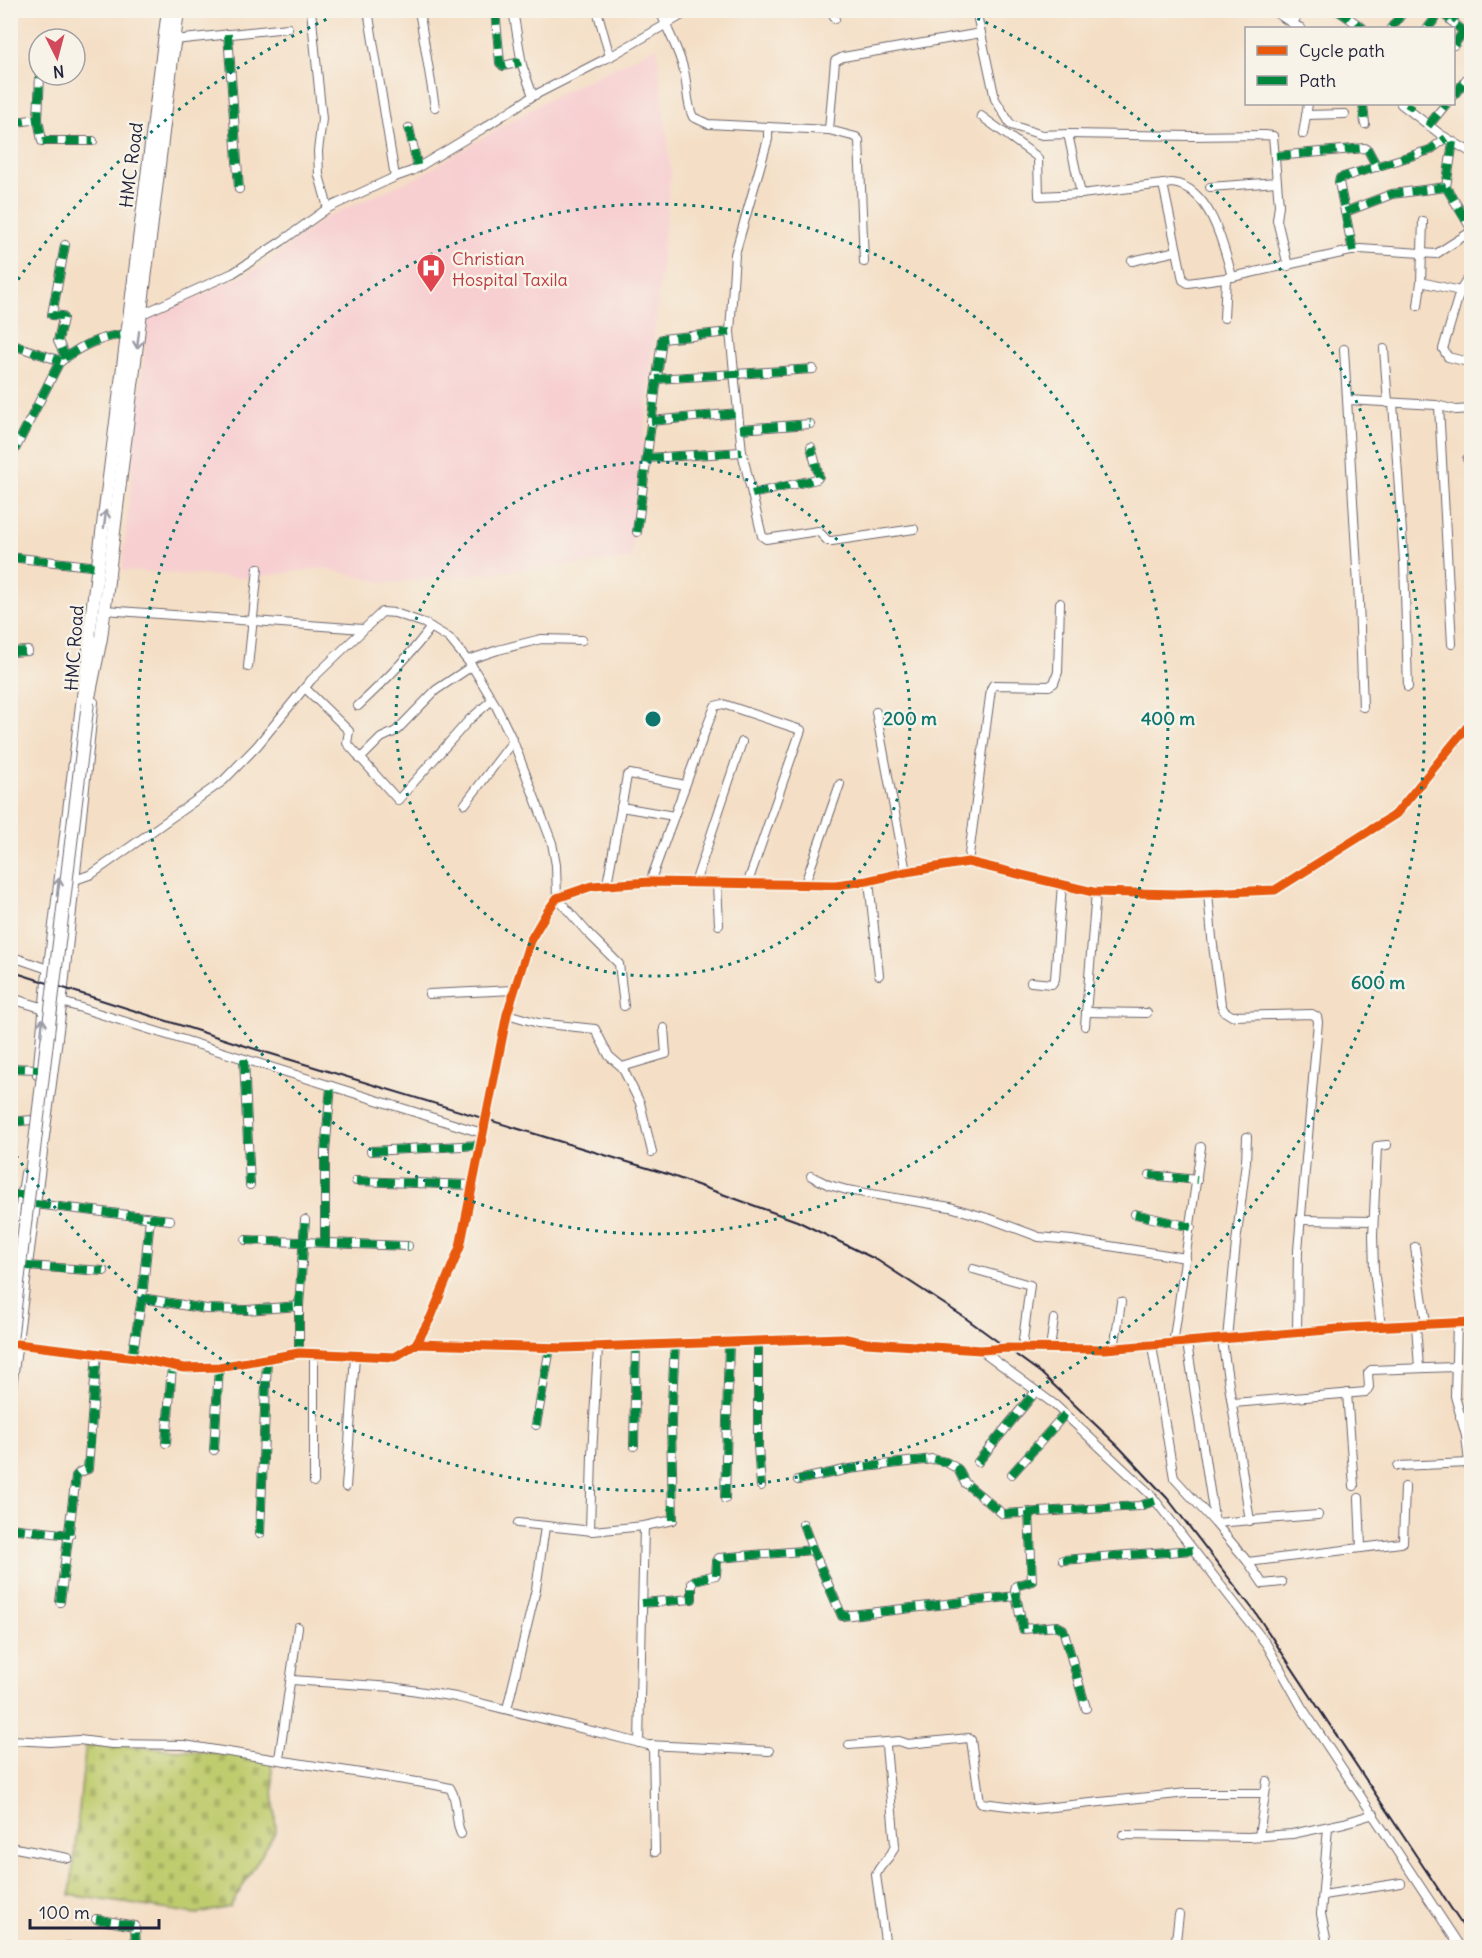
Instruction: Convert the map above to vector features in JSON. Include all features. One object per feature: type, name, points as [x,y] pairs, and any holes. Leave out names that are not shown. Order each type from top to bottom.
[{"type":"main road","name":"HMC Road","points":[[95,637],[105,610],[168,10]]},
{"type":"main road","name":"HMC Road","points":[[14,1347],[88,702],[99,567],[127,334],[135,317],[178,10]]},
{"type":"street","points":[[311,10],[322,119],[318,151],[319,175],[327,208]]},
{"type":"street","points":[[368,10],[395,177]]},
{"type":"street","points":[[419,10],[435,107]]},
{"type":"street","points":[[495,10],[500,63],[504,66],[521,62]]},
{"type":"street","points":[[513,10],[521,62],[533,96]]},
{"type":"street","points":[[597,10],[610,57]]},
{"type":"street","points":[[660,10],[685,72],[693,117],[708,124],[829,130],[856,137],[859,140],[864,262]]},
{"type":"street","points":[[135,317],[232,273],[282,241],[327,208],[418,168],[533,96],[610,57],[691,10]]},
{"type":"street","points":[[976,10],[995,99],[1011,125],[1042,135],[1273,136],[1278,182],[1277,220],[1288,266]]},
{"type":"street","points":[[1272,10],[1297,26],[1300,10]]},
{"type":"street","points":[[1337,10],[1362,27]]},
{"type":"street","points":[[1392,27],[1405,10]]},
{"type":"street","points":[[1451,21],[1460,10]]},
{"type":"street","points":[[1429,27],[1440,11],[1472,39]]},
{"type":"street","points":[[174,40],[288,28]]},
{"type":"street","points":[[1455,44],[1463,32]]},
{"type":"street","points":[[829,130],[835,61],[843,57],[981,33]]},
{"type":"street","points":[[228,34],[239,189]]},
{"type":"street","points":[[1455,93],[1472,72]]},
{"type":"street","points":[[39,87],[38,119],[42,141],[93,141]]},
{"type":"street","points":[[1303,134],[1308,105]]},
{"type":"street","points":[[1363,105],[1365,124]]},
{"type":"street","points":[[1407,105],[1428,126],[1472,153]]},
{"type":"street","points":[[1428,126],[1445,105]]},
{"type":"street","points":[[1306,115],[1345,114]]},
{"type":"street","points":[[981,116],[1036,156],[1039,196],[1183,184],[1206,206],[1223,241],[1229,278],[1224,318]]},
{"type":"street","points":[[10,123],[38,119]]},
{"type":"street","points":[[768,127],[768,139],[735,254],[729,332],[742,452],[759,528],[766,539],[818,531],[828,541],[914,529]]},
{"type":"street","points":[[409,128],[418,168]]},
{"type":"street","points":[[1068,134],[1082,194]]},
{"type":"street","points":[[1353,251],[1339,182],[1340,177],[1430,150],[1450,140]]},
{"type":"street","points":[[1163,184],[1184,280],[1188,283],[1229,278],[1360,249],[1439,253],[1472,230],[1446,187],[1450,140]]},
{"type":"street","points":[[1276,156],[1365,148],[1377,167]]},
{"type":"street","points":[[1210,187],[1278,182]]},
{"type":"street","points":[[1345,212],[1392,194],[1446,187]]},
{"type":"street","points":[[1418,306],[1423,253],[1423,221]]},
{"type":"street","points":[[64,359],[58,341],[63,318],[52,315],[65,245]]},
{"type":"street","points":[[1132,261],[1177,251]]},
{"type":"street","points":[[1472,272],[1460,291],[1444,353],[1448,357],[1472,363]]},
{"type":"street","points":[[1420,282],[1460,291],[1472,297]]},
{"type":"street","points":[[637,532],[662,339],[729,332]]},
{"type":"street","points":[[10,459],[13,449],[64,359],[90,343],[127,334]]},
{"type":"street","points":[[10,344],[64,359]]},
{"type":"street","points":[[1344,349],[1363,707]]},
{"type":"street","points":[[1384,349],[1404,561],[1408,687]]},
{"type":"street","points":[[656,380],[813,369]]},
{"type":"street","points":[[1348,400],[1440,406],[1456,410],[1472,409]]},
{"type":"street","points":[[1440,406],[1452,644]]},
{"type":"street","points":[[651,421],[738,413]]},
{"type":"street","points":[[740,429],[810,424]]},
{"type":"street","points":[[752,494],[817,479],[819,476],[811,447]]},
{"type":"street","points":[[647,458],[742,452]]},
{"type":"street","points":[[10,557],[99,567]]},
{"type":"street","points":[[248,667],[258,568]]},
{"type":"street","points":[[968,862],[991,689],[993,686],[1049,686],[1054,683],[1058,672],[1060,603]]},
{"type":"street","points":[[105,610],[363,629]]},
{"type":"street","points":[[14,1347],[132,1357],[184,1368],[219,1367],[299,1353],[395,1357],[416,1344],[431,1317],[460,1246],[507,1014],[514,990],[530,941],[557,898],[556,865],[552,843],[513,741],[470,663],[449,638],[424,622],[395,613],[382,612],[305,687],[257,746],[223,781],[92,874],[75,880]]},
{"type":"street","points":[[358,706],[386,680],[431,627]]},
{"type":"street","points":[[10,1402],[14,1347],[61,1015],[75,880],[95,637]]},
{"type":"street","points":[[10,1273],[32,1120],[79,703],[95,637]]},
{"type":"street","points":[[360,759],[381,738],[396,731],[436,690],[470,663],[541,639],[582,640]]},
{"type":"street","points":[[10,652],[28,651]]},
{"type":"street","points":[[305,687],[349,731],[347,743],[398,800],[469,720],[492,700]]},
{"type":"street","points":[[650,882],[715,706],[723,704],[801,730],[747,885]]},
{"type":"street","points":[[876,712],[906,872]]},
{"type":"street","points":[[557,898],[592,886],[607,884],[650,882],[835,885],[869,881],[906,872],[968,862],[1096,892],[1178,894],[1275,890],[1396,814],[1472,721]]},
{"type":"street","points":[[465,804],[513,741]]},
{"type":"street","points":[[695,883],[742,742]]},
{"type":"street","points":[[607,884],[627,776],[630,774],[685,785]]},
{"type":"street","points":[[804,886],[840,784]]},
{"type":"street","points":[[621,807],[674,816]]},
{"type":"street","points":[[869,881],[879,975]]},
{"type":"street","points":[[717,884],[719,925]]},
{"type":"street","points":[[1031,982],[1052,984],[1055,979],[1062,884]]},
{"type":"street","points":[[1085,1026],[1096,892]]},
{"type":"street","points":[[1208,893],[1212,938],[1221,1004],[1224,1011],[1232,1016],[1311,1014],[1317,1017],[1300,1220],[1297,1333]]},
{"type":"street","points":[[557,898],[587,933],[619,964],[624,1006]]},
{"type":"street","points":[[10,956],[48,969]]},
{"type":"street","points":[[429,994],[514,990]]},
{"type":"street","points":[[10,998],[61,1015]]},
{"type":"street","points":[[62,1002],[482,1133]]},
{"type":"street","points":[[1086,1012],[1147,1013]]},
{"type":"street","points":[[507,1014],[559,1027],[594,1029],[598,1032],[609,1056],[622,1067],[640,1103],[652,1152]]},
{"type":"street","points":[[622,1067],[666,1054],[664,1028]]},
{"type":"street","points":[[244,1059],[250,1185]]},
{"type":"street","points":[[10,1068],[38,1069]]},
{"type":"street","points":[[325,1242],[325,1152],[331,1086]]},
{"type":"street","points":[[10,1122],[32,1120]]},
{"type":"street","points":[[1247,1137],[1246,1162],[1224,1340],[1250,1521]]},
{"type":"street","points":[[371,1151],[480,1145]]},
{"type":"street","points":[[1381,1327],[1374,1269],[1373,1221],[1377,1146],[1387,1145]]},
{"type":"street","points":[[1173,1345],[1201,1147]]},
{"type":"street","points":[[1150,1175],[1197,1180]]},
{"type":"street","points":[[811,1176],[829,1185],[847,1190],[951,1207],[1039,1237],[1071,1239],[1186,1258]]},
{"type":"street","points":[[356,1181],[472,1185]]},
{"type":"street","points":[[10,1195],[22,1195]]},
{"type":"street","points":[[35,1204],[170,1220]]},
{"type":"street","points":[[1135,1214],[1191,1227]]},
{"type":"street","points":[[132,1357],[142,1298],[150,1218]]},
{"type":"street","points":[[299,1353],[299,1306],[305,1220]]},
{"type":"street","points":[[1300,1220],[1373,1221]]},
{"type":"street","points":[[246,1240],[408,1246]]},
{"type":"street","points":[[1415,1247],[1426,1324]]},
{"type":"street","points":[[27,1266],[104,1271]]},
{"type":"street","points":[[972,1269],[1030,1285],[1022,1348]]},
{"type":"street","points":[[142,1298],[206,1309],[247,1310],[299,1306]]},
{"type":"street","points":[[1114,1349],[1121,1302]]},
{"type":"street","points":[[1050,1349],[1054,1318]]},
{"type":"street","points":[[416,1344],[550,1348],[842,1338],[866,1343],[981,1350],[1114,1349],[1297,1333],[1472,1322]]},
{"type":"street","points":[[1398,1466],[1469,1463],[1466,1436],[1455,1396],[1457,1323]]},
{"type":"street","points":[[1416,1325],[1419,1368]]},
{"type":"street","points":[[758,1341],[758,1447],[761,1486]]},
{"type":"street","points":[[725,1499],[729,1342]]},
{"type":"street","points":[[1187,1343],[1215,1523]]},
{"type":"street","points":[[518,1523],[590,1531],[644,1526],[674,1520],[671,1421],[675,1344]]},
{"type":"street","points":[[634,1446],[636,1346]]},
{"type":"street","points":[[1152,1346],[1168,1455],[1174,1478],[1248,1562],[1263,1584],[1282,1582]]},
{"type":"street","points":[[590,1531],[598,1347]]},
{"type":"street","points":[[536,1425],[550,1348]]},
{"type":"street","points":[[981,1350],[1065,1414],[1109,1454],[1155,1501],[1267,1645],[1301,1706],[1460,1947]]},
{"type":"street","points":[[60,1602],[76,1476],[88,1469],[97,1353]]},
{"type":"street","points":[[314,1354],[314,1482]]},
{"type":"street","points":[[346,1487],[355,1356]]},
{"type":"street","points":[[260,1534],[267,1359]]},
{"type":"street","points":[[166,1443],[172,1366]]},
{"type":"street","points":[[214,1450],[219,1367]]},
{"type":"street","points":[[1233,1403],[1368,1391],[1368,1372],[1371,1370],[1455,1367]]},
{"type":"street","points":[[978,1462],[1036,1391]]},
{"type":"street","points":[[1347,1393],[1354,1486]]},
{"type":"street","points":[[1012,1474],[1065,1414]]},
{"type":"street","points":[[1460,1417],[1472,1415]]},
{"type":"street","points":[[798,1480],[849,1469],[933,1459],[946,1462],[958,1469],[965,1483],[1003,1514],[1139,1506],[1155,1501]]},
{"type":"street","points":[[1248,1562],[1403,1542],[1405,1487]]},
{"type":"street","points":[[1359,1498],[1361,1548]]},
{"type":"street","points":[[1029,1512],[1032,1581],[1016,1586],[1023,1629],[1057,1626],[1063,1629],[1086,1708]]},
{"type":"street","points":[[1215,1523],[1318,1515]]},
{"type":"street","points":[[803,1524],[842,1616],[1016,1596]]},
{"type":"street","points":[[639,1743],[644,1526]]},
{"type":"street","points":[[507,1709],[536,1589],[545,1527]]},
{"type":"street","points":[[10,1528],[70,1535]]},
{"type":"street","points":[[642,1603],[692,1599],[692,1583],[695,1580],[716,1575],[719,1558],[813,1550]]},
{"type":"street","points":[[1063,1560],[1193,1550]]},
{"type":"street","points":[[279,1759],[298,1627]]},
{"type":"street","points":[[292,1680],[392,1687],[456,1697],[652,1745],[769,1751]]},
{"type":"street","points":[[849,1744],[899,1741],[908,1744],[969,1738],[982,1803],[1033,1809],[1187,1793],[1266,1794]]},
{"type":"street","points":[[10,1740],[50,1742],[79,1740],[112,1744],[184,1745],[450,1788],[454,1794],[457,1825],[461,1834]]},
{"type":"street","points":[[652,1745],[655,1852]]},
{"type":"street","points":[[886,1746],[895,1845],[893,1854],[879,1868],[876,1875],[886,1947]]},
{"type":"street","points":[[1259,1836],[1267,1781]]},
{"type":"street","points":[[1123,1836],[1292,1834],[1374,1814]]},
{"type":"street","points":[[1326,1947],[1321,1914],[1328,1827]]},
{"type":"street","points":[[10,1847],[68,1858]]},
{"type":"street","points":[[1323,1895],[1401,1883]]},
{"type":"street","points":[[1175,1947],[1179,1915]]},
{"type":"street","points":[[96,1919],[135,1926],[135,1947]]},
{"type":"shaded area","name":"Christian Hospital Taxila","points":[[657,47],[671,172],[631,559],[386,583],[323,568],[247,578],[122,570],[148,319],[260,268],[326,217],[418,177],[543,102]]},
{"type":"green space","points":[[86,1742],[271,1758],[276,1831],[230,1907],[197,1914],[70,1895]]},
{"type":"railway","points":[[10,971],[255,1049],[664,1173],[797,1221],[877,1260],[964,1317],[1041,1373],[1118,1446],[1168,1499],[1255,1612],[1472,1940]]},
{"type":"marked path","points":[[495,10],[500,63],[503,66],[521,62]]},
{"type":"marked path","points":[[1337,10],[1362,27]]},
{"type":"marked path","points":[[1392,27],[1405,10]]},
{"type":"marked path","points":[[1439,10],[1472,39]]},
{"type":"marked path","points":[[1451,21],[1460,10]]},
{"type":"marked path","points":[[1429,27],[1440,12]]},
{"type":"marked path","points":[[1455,44],[1463,32]]},
{"type":"marked path","points":[[228,34],[239,189]]},
{"type":"marked path","points":[[1455,94],[1472,72]]},
{"type":"marked path","points":[[10,123],[38,119],[39,87]]},
{"type":"marked path","points":[[1363,105],[1365,124]]},
{"type":"marked path","points":[[1408,109],[1410,105]]},
{"type":"marked path","points":[[1428,126],[1445,105]]},
{"type":"marked path","points":[[38,119],[42,141],[93,141]]},
{"type":"marked path","points":[[409,128],[418,168]]},
{"type":"marked path","points":[[1353,251],[1340,178],[1430,150],[1446,138]]},
{"type":"marked path","points":[[1453,142],[1446,187],[1472,230]]},
{"type":"marked path","points":[[1276,156],[1365,148],[1377,167]]},
{"type":"marked path","points":[[1345,212],[1392,194],[1446,187]]},
{"type":"marked path","points":[[65,245],[52,315],[63,318],[58,341],[66,358]]},
{"type":"marked path","points":[[637,532],[662,339],[730,332]]},
{"type":"marked path","points":[[10,459],[59,363],[91,343],[127,334]]},
{"type":"marked path","points":[[10,344],[61,361]]},
{"type":"marked path","points":[[656,379],[813,369]]},
{"type":"marked path","points":[[651,421],[738,413]]},
{"type":"marked path","points":[[740,429],[810,424]]},
{"type":"marked path","points":[[752,494],[817,479],[819,476],[811,447]]},
{"type":"marked path","points":[[647,458],[742,452]]},
{"type":"marked path","points":[[10,557],[99,567]]},
{"type":"marked path","points":[[10,652],[28,651]]},
{"type":"marked path","points":[[244,1059],[250,1185]]},
{"type":"marked path","points":[[10,1068],[38,1069]]},
{"type":"marked path","points":[[325,1242],[325,1152],[331,1086]]},
{"type":"marked path","points":[[10,1122],[32,1120]]},
{"type":"marked path","points":[[371,1151],[480,1145]]},
{"type":"marked path","points":[[1150,1175],[1197,1180]]},
{"type":"marked path","points":[[356,1181],[472,1185]]},
{"type":"marked path","points":[[10,1195],[22,1195]]},
{"type":"marked path","points":[[35,1204],[170,1220]]},
{"type":"marked path","points":[[1135,1214],[1191,1227]]},
{"type":"marked path","points":[[132,1357],[142,1298],[150,1218]]},
{"type":"marked path","points":[[299,1353],[299,1306],[305,1220]]},
{"type":"marked path","points":[[246,1240],[408,1246]]},
{"type":"marked path","points":[[27,1266],[104,1271]]},
{"type":"marked path","points":[[142,1298],[206,1309],[247,1310],[299,1306]]},
{"type":"marked path","points":[[758,1341],[758,1447],[761,1486]]},
{"type":"marked path","points":[[725,1499],[729,1342]]},
{"type":"marked path","points":[[673,1520],[671,1421],[675,1344]]},
{"type":"marked path","points":[[634,1446],[636,1345]]},
{"type":"marked path","points":[[536,1425],[550,1348]]},
{"type":"marked path","points":[[60,1602],[76,1476],[88,1469],[97,1353]]},
{"type":"marked path","points":[[260,1534],[267,1359]]},
{"type":"marked path","points":[[166,1443],[172,1366]]},
{"type":"marked path","points":[[214,1450],[219,1367]]},
{"type":"marked path","points":[[978,1462],[1036,1391]]},
{"type":"marked path","points":[[1012,1474],[1065,1414]]},
{"type":"marked path","points":[[798,1480],[849,1469],[933,1459],[946,1462],[958,1469],[965,1483],[1003,1514],[1139,1506],[1155,1501]]},
{"type":"marked path","points":[[1029,1512],[1032,1581],[1016,1586],[1015,1591],[1023,1629],[1057,1626],[1063,1629],[1086,1708]]},
{"type":"marked path","points":[[803,1524],[842,1616],[1016,1596]]},
{"type":"marked path","points":[[10,1528],[70,1535]]},
{"type":"marked path","points":[[642,1603],[692,1599],[692,1583],[695,1580],[716,1575],[719,1558],[813,1550]]},
{"type":"marked path","points":[[1063,1560],[1193,1550]]},
{"type":"marked path","points":[[96,1919],[135,1926],[136,1948]]},
{"type":"marked path","points":[[108,1947],[112,1948]]},
{"type":"cycle path","points":[[416,1344],[431,1317],[460,1247],[507,1014],[530,941],[557,898],[592,886],[650,882],[835,885],[968,862],[1093,892],[1178,894],[1275,890],[1396,814],[1472,721]]},
{"type":"cycle path","points":[[17,1344],[136,1358],[184,1368],[219,1367],[299,1353],[395,1357],[416,1344],[563,1348],[842,1338],[866,1343],[981,1350],[1105,1349],[1350,1328],[1472,1322]]},
{"type":"place","name":"Christian Hospital Taxila","points":[[431,294]]}]
